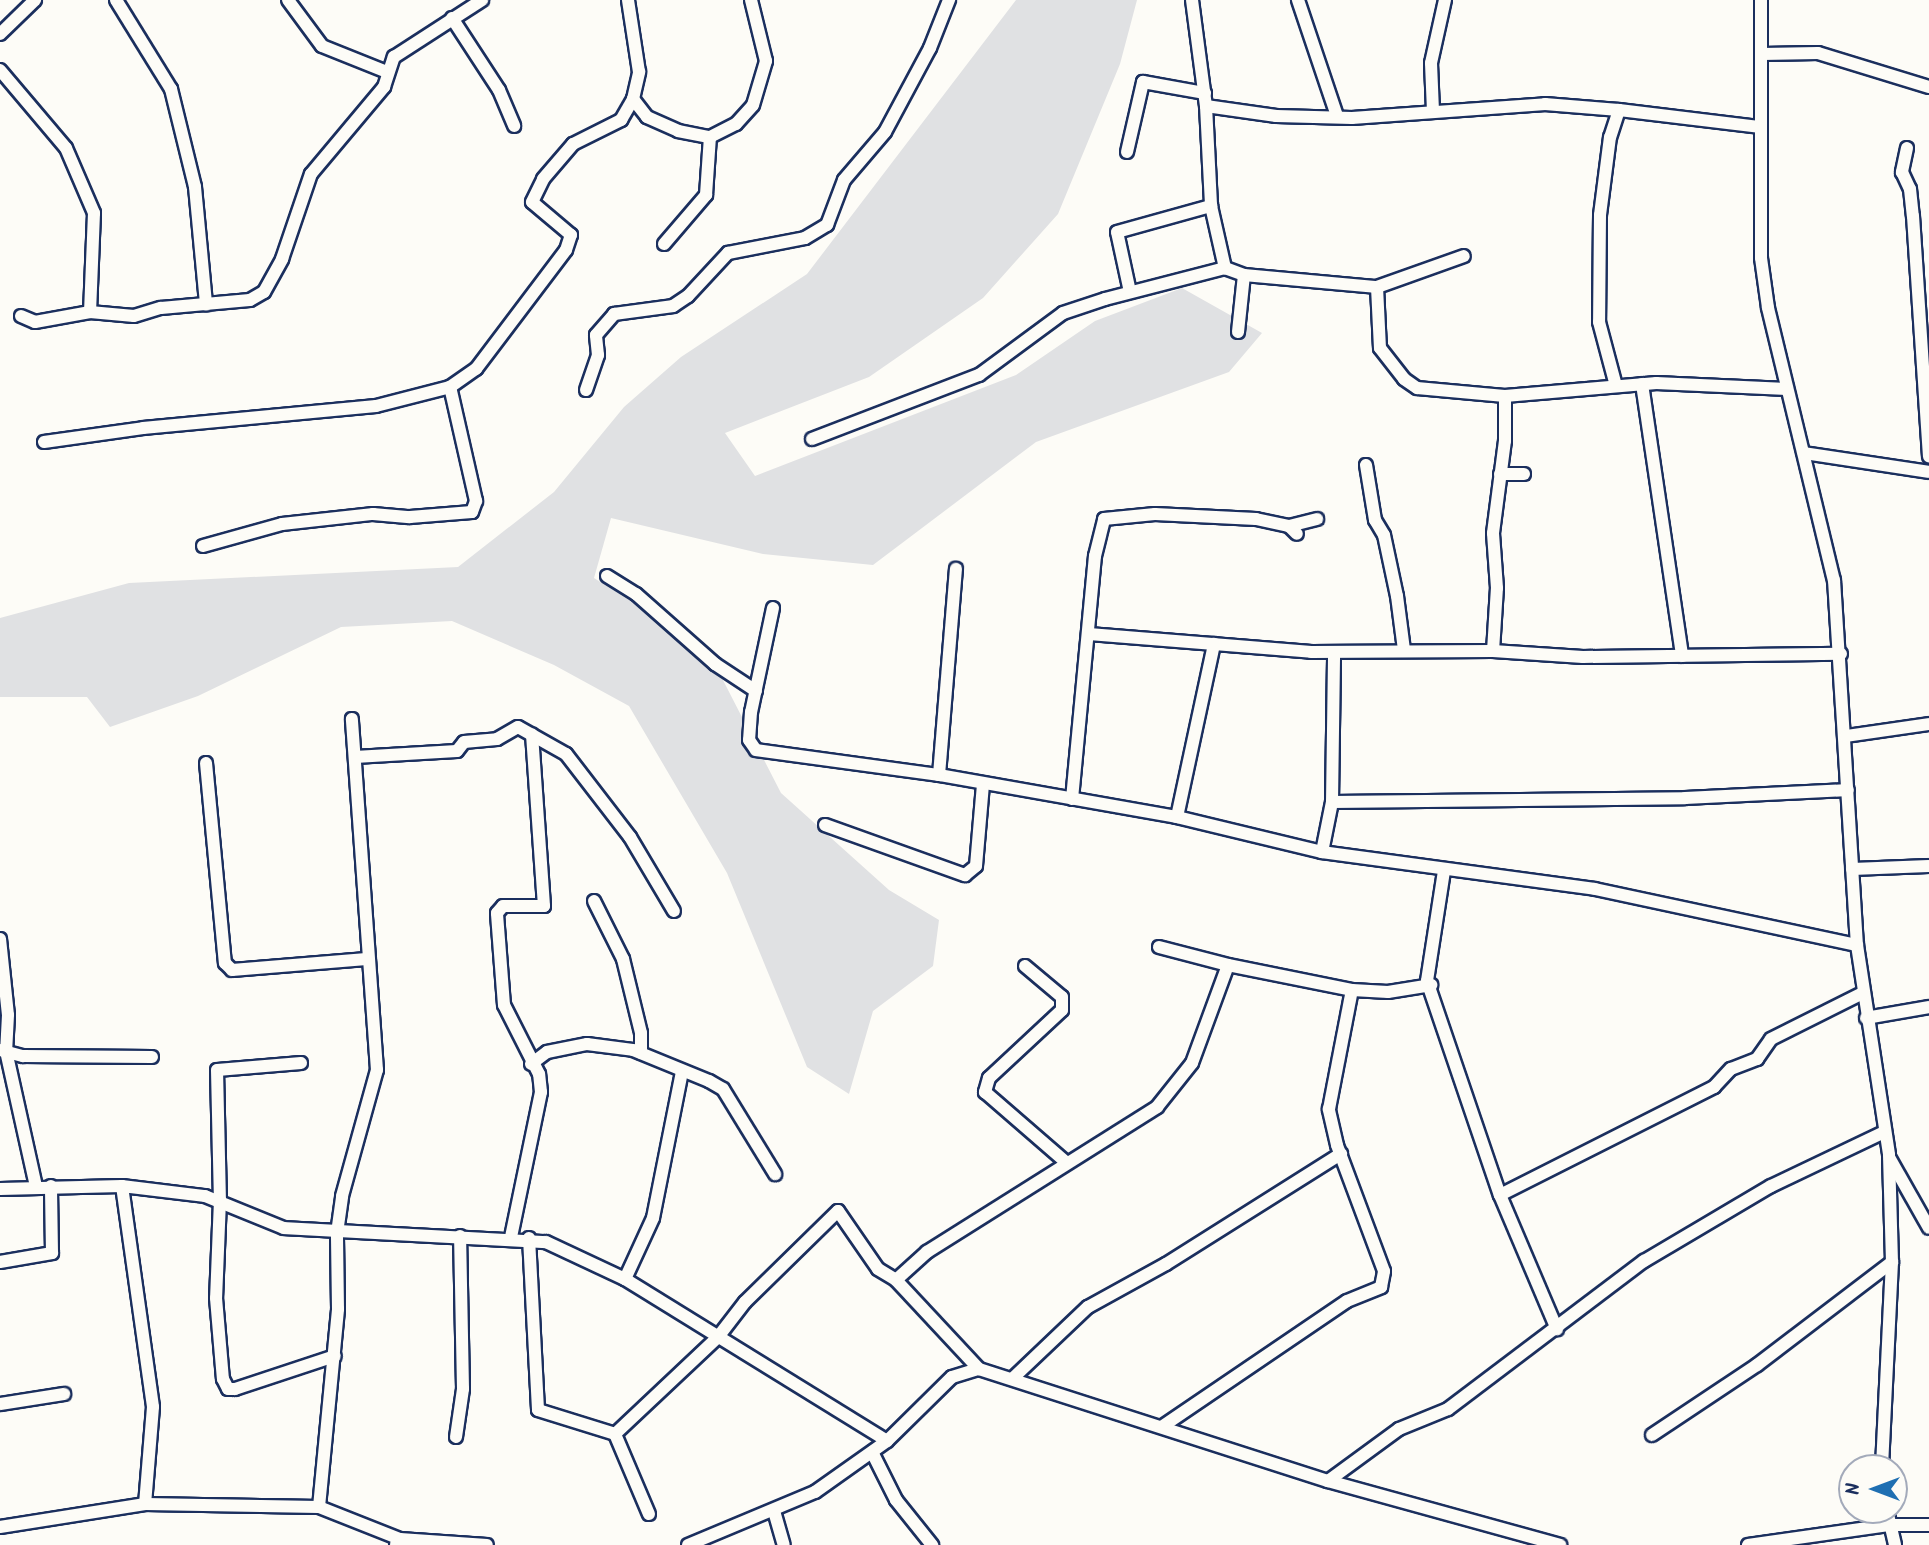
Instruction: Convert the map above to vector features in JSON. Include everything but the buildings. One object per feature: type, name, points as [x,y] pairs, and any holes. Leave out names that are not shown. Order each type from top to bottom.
[{"type":"street","points":[[0,34],[35,0]]},
{"type":"street","points":[[116,0],[171,89],[195,187],[206,304]]},
{"type":"street","points":[[288,0],[322,46],[387,72]]},
{"type":"street","points":[[44,443],[143,428],[329,413],[450,387],[477,369],[566,250],[571,235],[532,202],[543,179],[573,144],[621,120],[633,99],[639,72],[628,0]]},
{"type":"street","points":[[633,99],[647,117],[678,131],[710,136],[736,124],[753,104],[764,76],[766,61],[751,0]]},
{"type":"street","points":[[586,390],[598,355],[596,335],[614,314],[673,306],[688,296],[728,253],[804,238],[827,225],[844,180],[892,120],[930,48],[949,0]]},
{"type":"street","points":[[1192,0],[1206,100],[1211,206],[1225,268]]},
{"type":"street","points":[[1298,0],[1337,116]]},
{"type":"street","points":[[1433,111],[1431,63],[1445,0]]},
{"type":"street","points":[[1761,0],[1760,258],[1787,389],[1827,537],[1841,654],[1857,945],[1888,1155],[1892,1262],[1883,1454]]},
{"type":"street","points":[[21,316],[35,323],[90,312],[134,316],[161,308],[250,300],[271,284],[311,174],[384,88],[394,57],[413,48],[478,1]]},
{"type":"street","points":[[452,18],[499,90],[514,126]]},
{"type":"street","points":[[1762,54],[1818,53],[1929,87]]},
{"type":"street","points":[[0,70],[66,148],[94,213],[90,312]]},
{"type":"street","points":[[1127,152],[1143,82],[1276,116],[1337,116],[1545,104],[1759,127]]},
{"type":"street","points":[[1616,386],[1599,323],[1600,227],[1610,137],[1619,110]]},
{"type":"street","points":[[664,244],[706,195],[710,136]]},
{"type":"street","points":[[1907,148],[1902,173],[1910,189],[1923,259],[1929,456]]},
{"type":"street","points":[[1130,292],[1117,233],[1211,206]]},
{"type":"street","points":[[813,439],[979,375],[1063,313],[1130,292],[1225,268],[1244,275],[1377,287],[1464,256]]},
{"type":"street","points":[[1238,332],[1244,275]]},
{"type":"street","points":[[1377,287],[1380,348],[1404,379],[1428,391],[1505,396],[1642,384],[1787,389]]},
{"type":"street","points":[[1642,384],[1682,656]]},
{"type":"street","points":[[203,546],[282,524],[373,514],[410,517],[472,512],[475,501],[450,387]]},
{"type":"street","points":[[1493,651],[1497,588],[1493,533],[1505,396]]},
{"type":"street","points":[[1804,453],[1929,472]]},
{"type":"street","points":[[1366,465],[1375,520],[1384,535],[1397,596],[1404,650]]},
{"type":"street","points":[[1500,474],[1524,474]]},
{"type":"street","points":[[1072,799],[1095,556],[1108,516],[1256,519],[1293,530],[1317,519]]},
{"type":"street","points":[[939,775],[956,569]]},
{"type":"street","points":[[607,576],[756,691]]},
{"type":"street","points":[[773,608],[749,740],[756,750],[939,775],[1177,817],[1322,852],[1444,871],[1595,889],[1857,945]]},
{"type":"street","points":[[1088,634],[1334,652],[1493,651],[1548,657],[1841,654]]},
{"type":"street","points":[[1177,817],[1214,644]]},
{"type":"street","points":[[1322,852],[1332,802],[1334,652]]},
{"type":"street","points":[[318,1507],[335,1356],[337,1233],[342,1196],[377,1070],[373,982],[367,959],[352,719]]},
{"type":"street","points":[[1846,736],[1929,723]]},
{"type":"street","points":[[355,757],[457,751],[464,742],[497,739],[518,727],[566,754],[630,837],[674,911]]},
{"type":"street","points":[[511,1237],[541,1107],[539,1074],[531,1064],[504,1005],[497,913],[503,906],[544,906],[532,734]]},
{"type":"street","points":[[206,763],[225,963],[232,970],[367,959]]},
{"type":"street","points":[[825,825],[965,875],[976,866],[983,784]]},
{"type":"street","points":[[1332,802],[1848,790]]},
{"type":"street","points":[[1852,869],[1929,866]]},
{"type":"street","points":[[1444,871],[1427,981],[1431,985],[1500,1195],[1557,1329]]},
{"type":"street","points":[[594,901],[623,959],[641,1032],[641,1054]]},
{"type":"street","points":[[0,939],[8,1015],[3,1051],[36,1186]]},
{"type":"street","points":[[1159,947],[1228,965],[1352,990],[1388,992],[1431,985]]},
{"type":"street","points":[[896,1280],[926,1252],[1149,1114],[1184,1076],[1228,965]]},
{"type":"street","points":[[1025,966],[1062,997],[1062,1010],[989,1078],[985,1092],[1067,1163]]},
{"type":"street","points":[[1163,1426],[1347,1300],[1381,1287],[1384,1271],[1341,1154],[1329,1109],[1352,990]]},
{"type":"street","points":[[1500,1195],[1714,1087],[1731,1069],[1757,1059],[1771,1039],[1863,993]]},
{"type":"street","points":[[1866,1018],[1929,1007]]},
{"type":"street","points":[[531,1064],[547,1052],[587,1044],[641,1054],[723,1089],[775,1174]]},
{"type":"street","points":[[3,1051],[23,1056],[152,1057]]},
{"type":"street","points":[[300,1063],[217,1070],[220,1200],[216,1298],[223,1379],[228,1389],[286,1375],[335,1356]]},
{"type":"street","points":[[625,1279],[653,1218],[682,1072]]},
{"type":"street","points":[[1328,1481],[1399,1429],[1447,1409],[1557,1329],[1644,1261],[1771,1186],[1884,1132]]},
{"type":"street","points":[[1012,1379],[1088,1307],[1166,1264],[1341,1154]]},
{"type":"street","points":[[1888,1155],[1929,1228]]},
{"type":"street","points":[[0,1189],[36,1186],[122,1186],[220,1200],[273,1225],[337,1233],[529,1238],[625,1279],[887,1441]]},
{"type":"street","points":[[0,1262],[51,1253],[51,1186]]},
{"type":"street","points":[[122,1186],[153,1407],[145,1504]]},
{"type":"street","points":[[615,1434],[718,1337],[745,1302],[838,1211],[878,1269],[896,1280],[979,1369],[1066,1400],[1163,1426],[1328,1481],[1560,1545]]},
{"type":"street","points":[[456,1437],[463,1375],[460,1236]]},
{"type":"street","points":[[529,1238],[538,1410],[615,1434],[649,1514]]},
{"type":"street","points":[[1652,1435],[1757,1365],[1892,1262]]},
{"type":"street","points":[[688,1545],[816,1492],[887,1441],[952,1377],[979,1369]]},
{"type":"street","points":[[0,1404],[64,1394]]},
{"type":"street","points":[[872,1452],[896,1500],[932,1545]]},
{"type":"street","points":[[0,1527],[145,1504],[318,1507],[397,1542],[487,1545]]},
{"type":"street","points":[[774,1511],[784,1545]]},
{"type":"street","points":[[1748,1545],[1889,1525],[1929,1525]]},
{"type":"street","points":[[1889,1525],[1895,1545]]},
{"type":"shaded area","points":[[1016,0],[1137,0],[1120,64],[1058,214],[983,298],[869,377],[725,433],[755,476],[1016,375],[1095,321],[1182,288],[1262,333],[1229,372],[1036,442],[873,565],[763,554],[611,518],[594,578],[707,649],[781,793],[889,890],[939,920],[933,966],[873,1011],[849,1094],[807,1067],[727,873],[629,706],[554,665],[452,621],[341,627],[198,696],[110,727],[87,697],[0,697],[0,618],[129,583],[458,567],[554,492],[624,407],[681,357],[807,274]]}]
